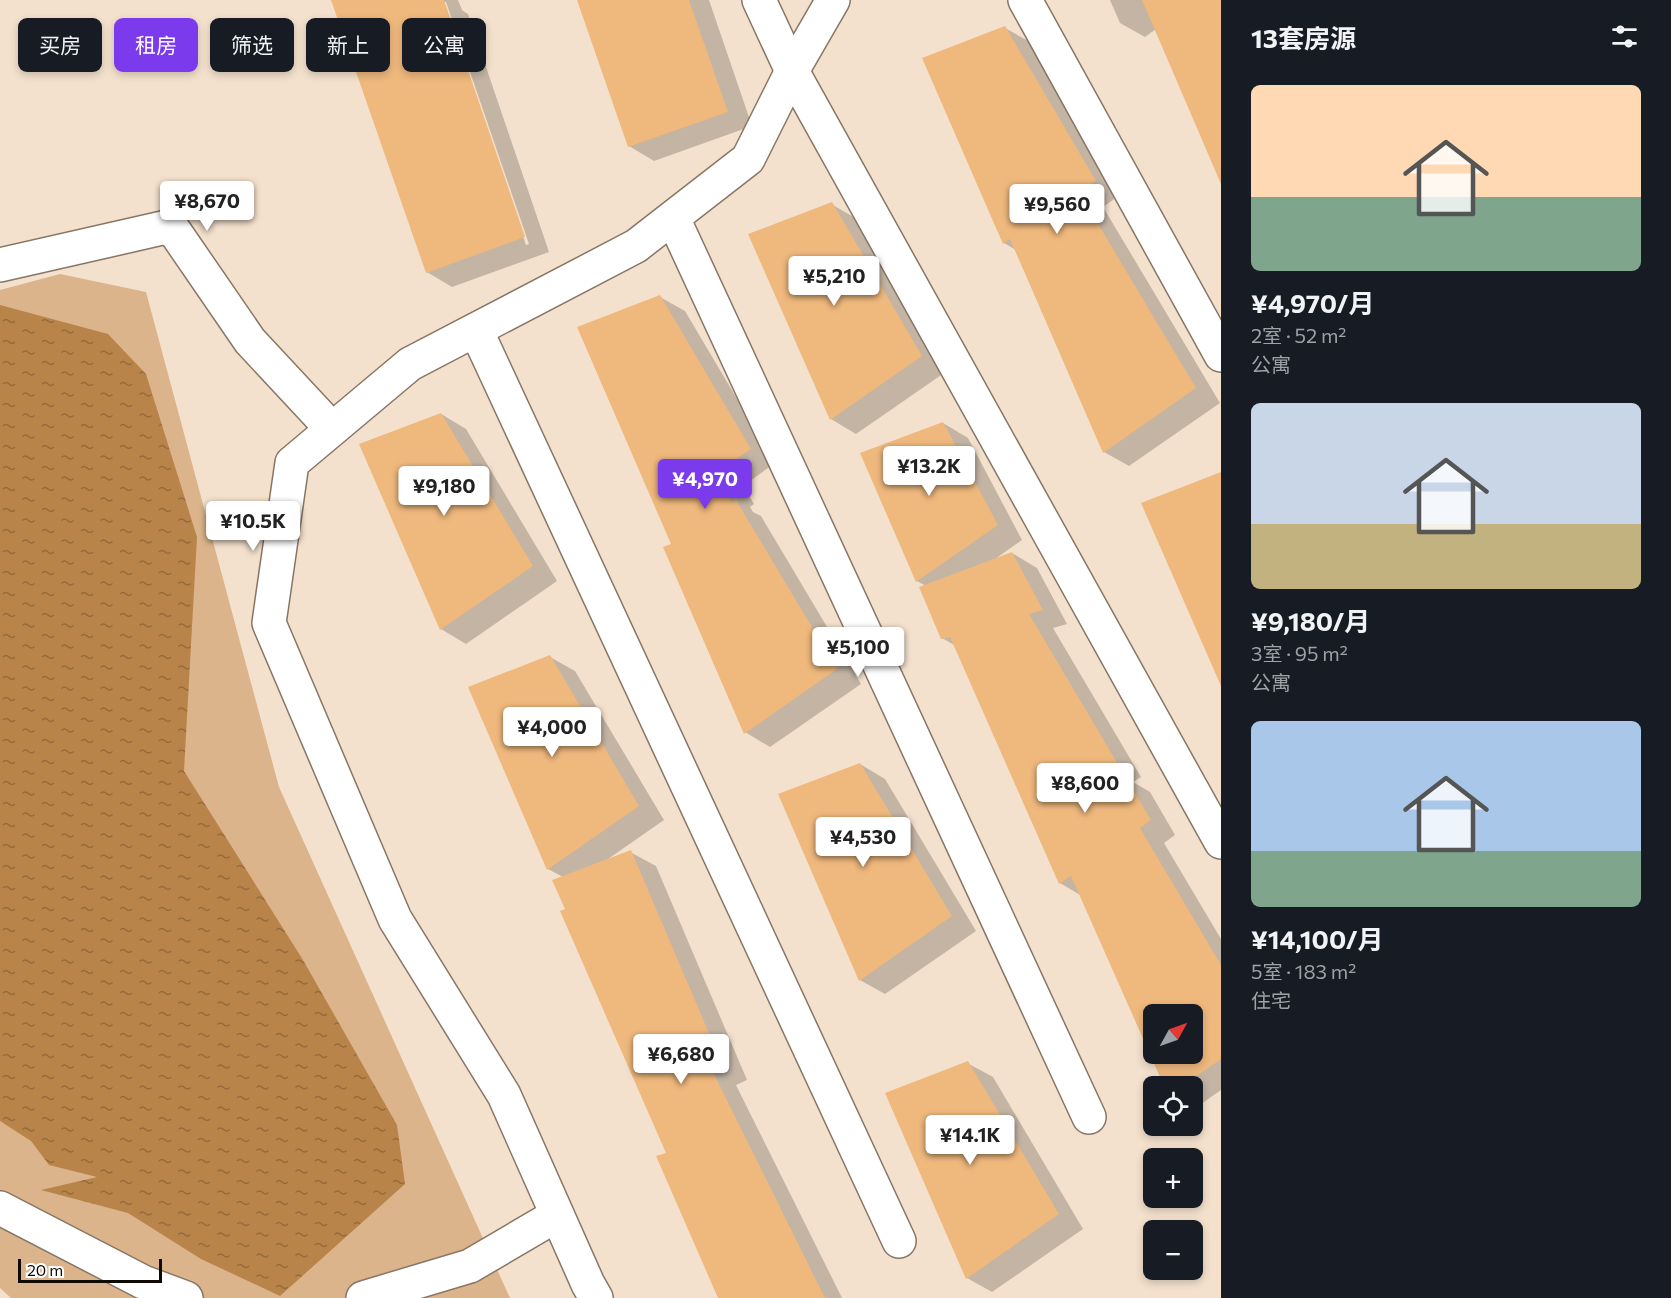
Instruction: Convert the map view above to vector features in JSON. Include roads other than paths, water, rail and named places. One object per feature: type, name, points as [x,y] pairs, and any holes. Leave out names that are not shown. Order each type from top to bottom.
[{"type":"street","points":[[759,0],[792,71],[1221,842]]},
{"type":"street","points":[[596,1298],[504,1095],[395,919],[269,623],[292,463],[410,364],[636,246],[748,159],[792,71],[833,0]]},
{"type":"street","points":[[1025,0],[1221,355]]},
{"type":"street","points":[[673,218],[1089,1117]]},
{"type":"street","points":[[0,265],[171,226],[250,341],[332,429]]},
{"type":"street","points":[[476,330],[899,1241]]},
{"type":"street","points":[[0,1208],[143,1282],[186,1298]]},
{"type":"street","points":[[363,1298],[470,1266],[557,1215]]},
{"type":"water","points":[[0,305],[108,334],[146,374],[197,537],[184,771],[303,960],[397,1125],[405,1184],[280,1296],[201,1259],[128,1213],[41,1190],[97,1177],[49,1165],[31,1141],[0,1121]]}]
